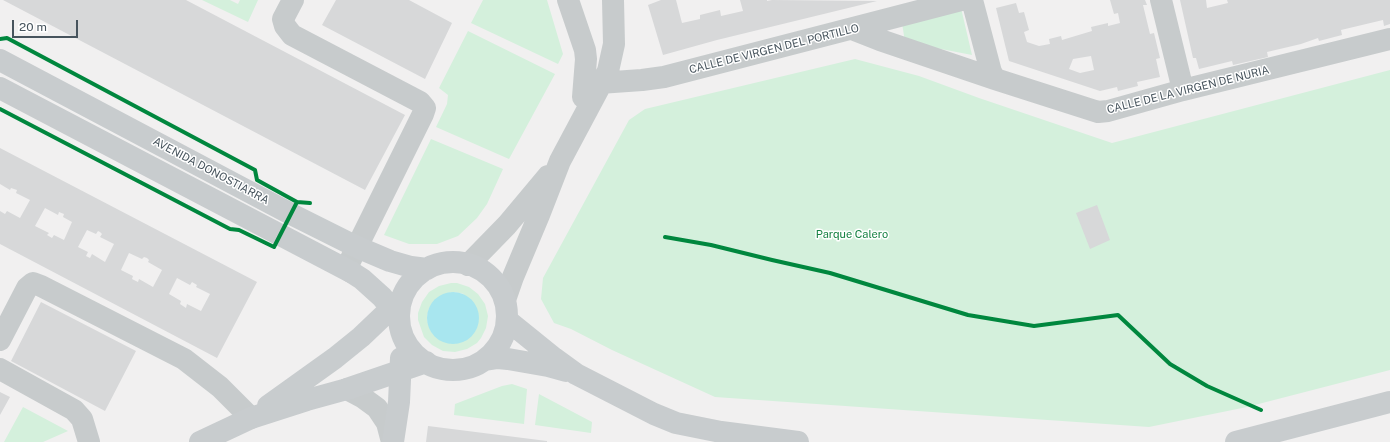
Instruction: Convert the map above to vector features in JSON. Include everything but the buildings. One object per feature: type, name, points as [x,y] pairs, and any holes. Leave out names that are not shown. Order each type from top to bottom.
[{"type":"street","points":[[293,0],[283,19],[292,35],[420,102],[425,108],[424,114],[350,261],[349,266],[351,272]]},
{"type":"street","points":[[568,0],[585,50],[586,59],[594,83]]},
{"type":"street","points":[[0,88],[351,272],[362,279],[399,314],[407,344],[416,356],[439,368],[457,370],[475,366],[485,360],[494,352],[501,342],[513,277],[560,161],[579,126],[594,83],[608,71],[614,44],[613,0]]},
{"type":"street","name":"CALLE DE VIRGEN DEL PORTILLO","points":[[594,83],[664,77],[961,0]]},
{"type":"street","points":[[972,0],[991,72],[995,79]]},
{"type":"street","points":[[1161,0],[1183,90]]},
{"type":"street","name":"CALLE DE LA VIRGEN DE NURIA","points":[[852,29],[995,79],[1098,112],[1108,111],[1183,90],[1390,39]]},
{"type":"street","name":"AVENIDA DONOSTIARRA","points":[[0,60],[290,214],[357,247],[390,261],[427,270]]},
{"type":"street","points":[[468,265],[508,225],[560,161]]},
{"type":"street","points":[[392,442],[398,402],[400,372],[399,314],[412,281],[427,270],[446,263],[468,265],[483,271],[493,280],[506,310],[554,358],[576,374],[654,414],[667,420],[721,437],[798,442]]},
{"type":"street","points":[[0,340],[26,288],[33,283],[184,359],[220,387],[251,418]]},
{"type":"street","points":[[251,418],[361,338],[399,314]]},
{"type":"street","points":[[485,360],[498,358],[512,359],[548,366],[576,374]]},
{"type":"street","points":[[200,442],[251,418],[427,363]]},
{"type":"street","points":[[398,402],[427,363]]},
{"type":"street","points":[[0,369],[74,410],[82,419],[89,442]]},
{"type":"street","points":[[347,389],[362,397],[377,408],[387,423],[392,442]]},
{"type":"street","points":[[1236,442],[1264,438],[1390,402]]},
{"type":"green space","points":[[202,0],[230,0],[238,4],[240,0],[258,0],[248,22]]},
{"type":"green space","points":[[483,0],[547,0],[563,54],[558,64],[471,23]]},
{"type":"green space","points":[[961,8],[972,55],[905,42],[902,23]]},
{"type":"green space","points":[[468,31],[555,74],[509,159],[436,127],[447,104],[448,95],[439,88]]},
{"type":"green space","name":"Parque Calero","points":[[855,59],[919,76],[1112,143],[1390,70],[1390,370],[1247,407],[1149,427],[715,397],[612,350],[571,329],[554,323],[541,299],[543,278],[629,120],[645,109]]},
{"type":"green space","points":[[431,139],[503,169],[487,204],[477,218],[458,236],[437,244],[409,244],[384,235]]},
{"type":"green space","points":[[457,283],[469,287],[478,294],[485,304],[488,316],[486,328],[477,343],[467,349],[455,352],[443,351],[432,345],[424,337],[418,320],[418,313],[422,302],[429,292],[439,286]],"holes":[[[455,292],[464,294],[428,324],[427,316],[429,308],[447,293]]]},
{"type":"green space","points":[[512,384],[527,389],[524,424],[454,415],[455,404],[502,386]]},
{"type":"green space","points":[[539,394],[592,422],[591,433],[535,425]]},
{"type":"green space","points":[[23,407],[68,431],[43,442],[4,442]]},
{"type":"water","points":[[453,292],[463,294],[471,300],[477,308],[479,318],[477,328],[471,336],[463,342],[453,344],[443,342],[435,336],[429,328],[427,318],[429,308],[435,300],[443,294]]},
{"type":"cycle path","points":[[0,39],[7,38],[255,170],[257,180],[297,202],[310,203]]},
{"type":"cycle path","points":[[0,109],[230,229],[239,230],[274,247],[297,202]]},
{"type":"cycle path","points":[[665,237],[711,245],[830,273],[968,315],[1034,326],[1118,315],[1170,364],[1207,386],[1261,410]]}]
